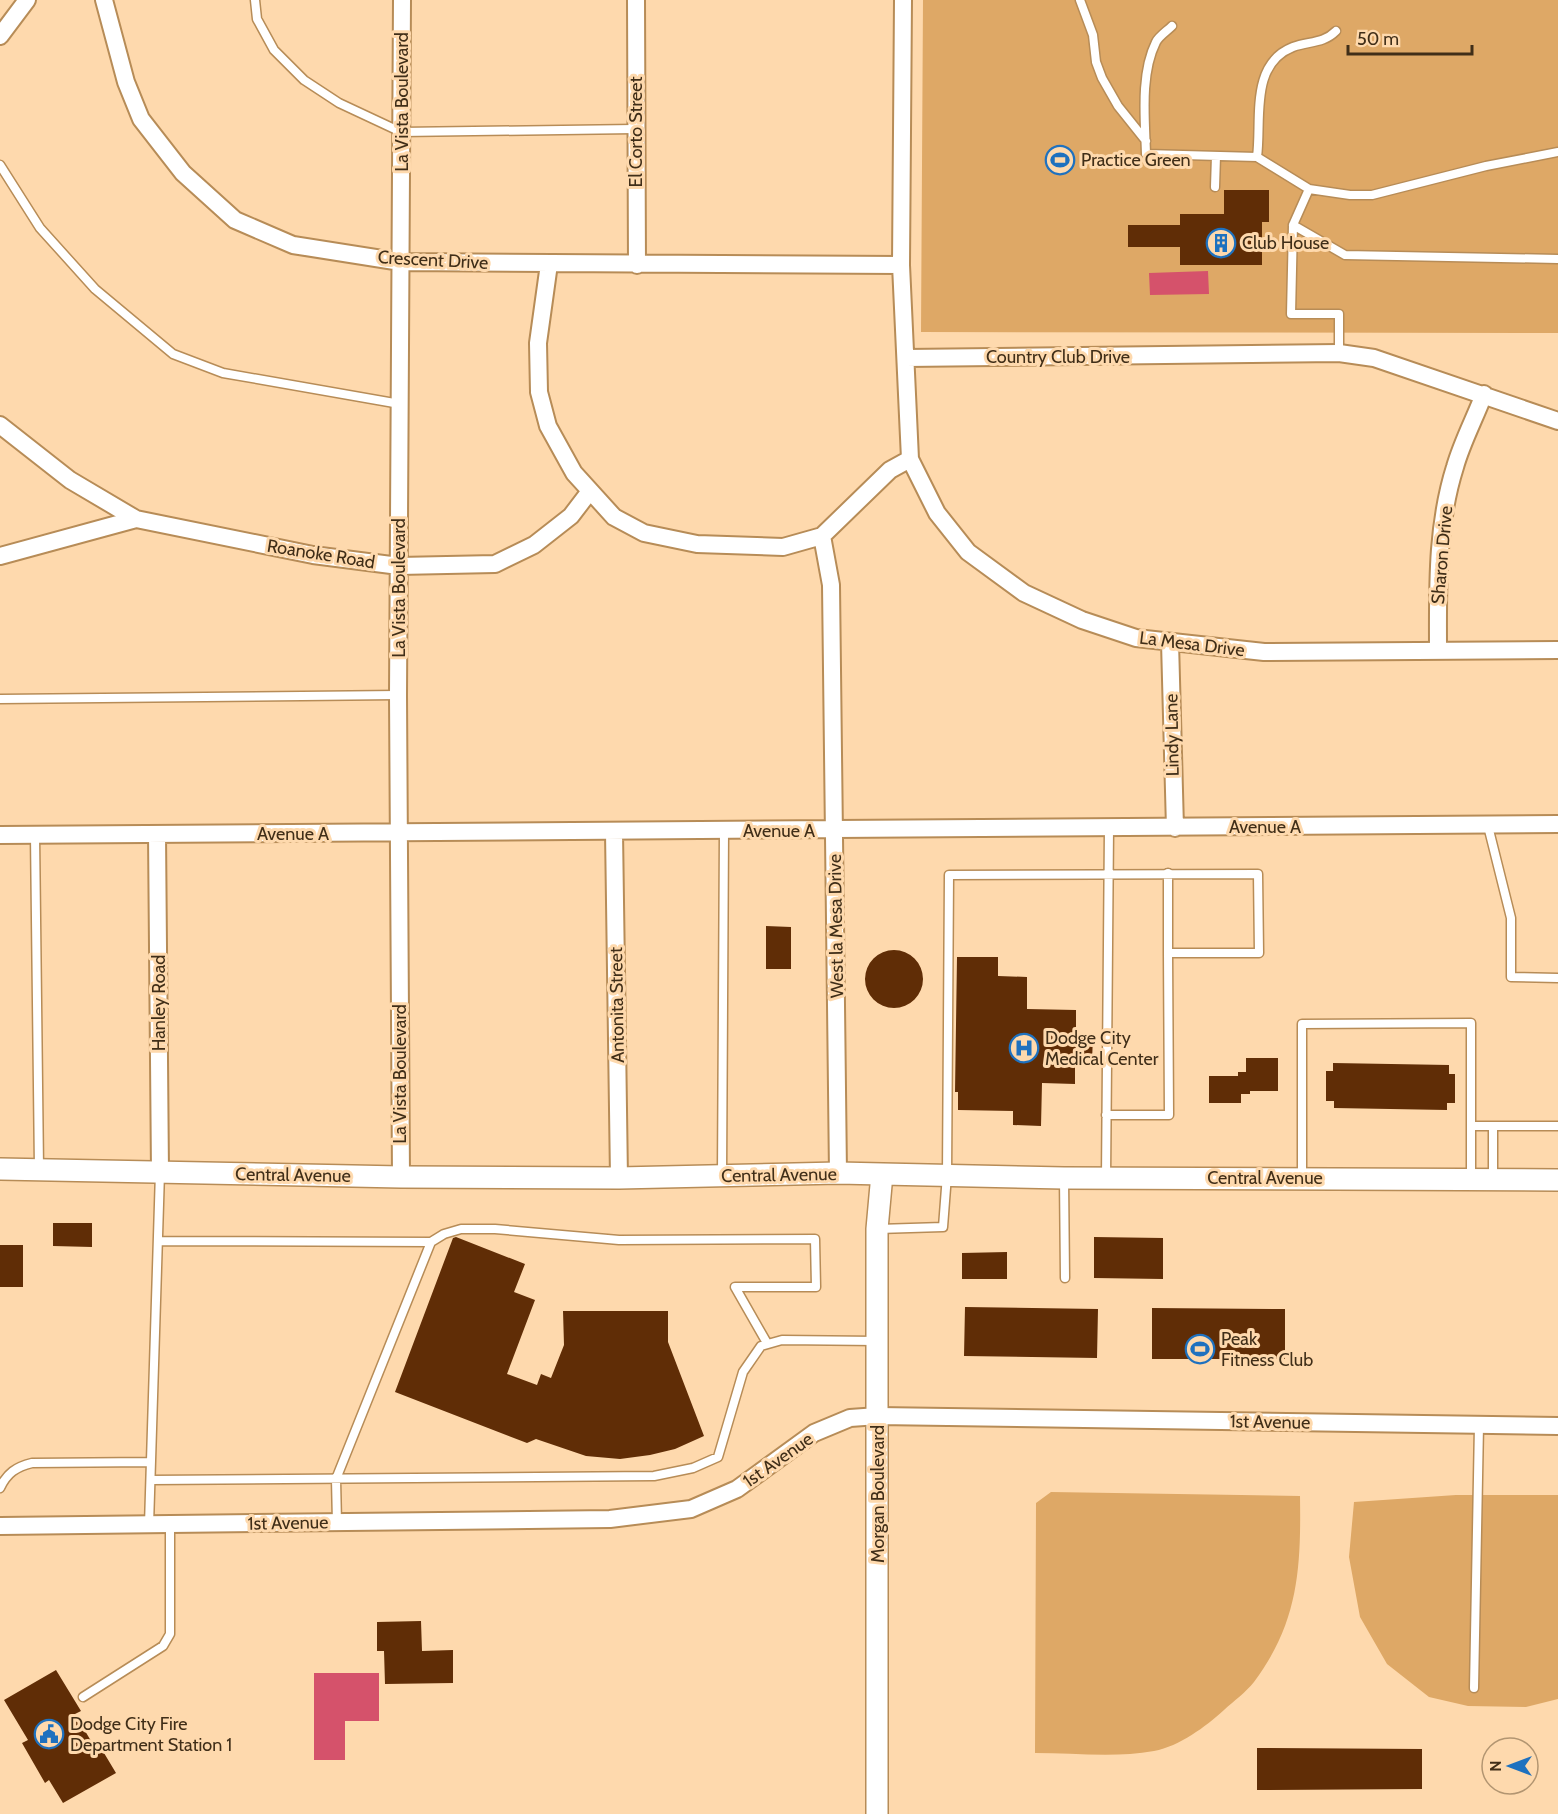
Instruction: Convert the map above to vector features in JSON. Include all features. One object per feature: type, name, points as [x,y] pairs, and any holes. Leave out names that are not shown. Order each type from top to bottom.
[{"type":"street","points":[[0,36],[27,0]]},
{"type":"street","name":"Crescent Drive","points":[[104,0],[126,82],[141,119],[183,173],[236,220],[293,245],[401,262],[901,265]]},
{"type":"street","name":"La Vista Boulevard","points":[[401,1177],[398,695],[402,0]]},
{"type":"street","name":"El Corto Street","points":[[636,0],[637,265]]},
{"type":"street","points":[[549,264],[538,343],[539,392],[548,426],[574,473],[614,517],[644,533],[697,544],[783,547],[822,536],[890,470],[910,459],[901,265],[903,0]]},
{"type":"street","name":"Country Club Drive","points":[[906,358],[1339,353],[1374,358],[1558,421]]},
{"type":"street","name":"Sharon Drive","points":[[1437,651],[1437,571],[1443,517],[1455,466],[1484,394]]},
{"type":"street","name":"Roanoke Road","points":[[0,425],[70,480],[136,519],[313,555],[399,566],[495,564],[534,545],[571,516],[590,491]]},
{"type":"street","name":"La Mesa Drive","points":[[910,459],[937,513],[968,552],[1024,593],[1082,620],[1136,638],[1264,652],[1558,651]]},
{"type":"street","name":"Roanoke Road","points":[[0,556],[136,519]]},
{"type":"street","name":"West la Mesa Drive","points":[[822,536],[831,585],[838,1173]]},
{"type":"street","name":"Lindy Lane","points":[[1170,642],[1174,828]]},
{"type":"street","name":"Avenue A","points":[[0,835],[1558,824]]},
{"type":"street","name":"Antonita Street","points":[[614,832],[619,1178]]},
{"type":"street","name":"Hanley Road","points":[[158,834],[160,1172]]},
{"type":"street","name":"Central Avenue","points":[[0,1169],[401,1177],[619,1178],[838,1173],[1064,1178],[1558,1180]]},
{"type":"street","name":"Morgan Boulevard","points":[[877,1814],[878,1229],[882,1174]]},
{"type":"street","name":"1st Avenue","points":[[0,1526],[610,1519],[691,1509],[737,1489],[814,1433],[850,1418],[878,1416],[1558,1426]]},
{"type":"lane","points":[[255,0],[257,19],[274,50],[304,80],[339,103],[401,132],[635,129]]},
{"type":"lane","points":[[1080,0],[1093,35],[1096,62],[1102,78],[1118,106],[1146,141]]},
{"type":"lane","points":[[1172,26],[1157,40],[1151,54],[1147,81],[1146,154],[1257,157],[1309,189],[1350,195],[1372,195],[1486,166],[1558,152]]},
{"type":"lane","points":[[1257,157],[1257,121],[1266,73],[1290,48],[1329,38],[1336,31]]},
{"type":"lane","points":[[1215,187],[1216,156]]},
{"type":"lane","points":[[0,165],[40,228],[95,290],[173,354],[223,373],[400,404]]},
{"type":"lane","points":[[1309,189],[1293,225],[1292,314],[1339,314],[1339,353]]},
{"type":"lane","points":[[1293,225],[1345,255],[1558,259]]},
{"type":"lane","points":[[0,699],[398,695]]},
{"type":"lane","points":[[1488,826],[1510,918],[1511,977],[1558,978]]},
{"type":"lane","points":[[1106,1178],[1109,828]]},
{"type":"lane","points":[[722,1176],[724,831]]},
{"type":"lane","points":[[35,835],[39,1169]]},
{"type":"lane","points":[[1107,1115],[1169,1115],[1168,873]]},
{"type":"lane","points":[[878,1229],[943,1227],[947,1175],[949,875],[1258,874],[1259,953],[1168,953]]},
{"type":"lane","points":[[1302,1178],[1302,1024],[1471,1023],[1471,1180]]},
{"type":"lane","points":[[1472,1126],[1558,1126]]},
{"type":"lane","points":[[1493,1126],[1493,1180]]},
{"type":"lane","points":[[150,1525],[160,1172]]},
{"type":"lane","points":[[1064,1178],[1065,1278]]},
{"type":"lane","points":[[158,1241],[431,1242],[444,1234],[461,1229],[495,1229],[619,1240],[815,1239],[816,1287],[735,1287],[767,1343]]},
{"type":"lane","points":[[337,1523],[336,1479],[431,1242]]},
{"type":"lane","points":[[151,1480],[654,1476],[693,1468],[718,1457],[743,1372],[761,1347],[767,1343],[782,1340],[878,1341]]},
{"type":"lane","points":[[1474,1688],[1479,1425]]},
{"type":"lane","points":[[0,1488],[5,1477],[17,1466],[32,1463],[151,1462]]},
{"type":"lane","points":[[83,1697],[163,1646],[170,1634],[170,1525]]},
{"type":"shaded area","points":[[923,0],[1558,0],[1558,333],[921,332]]},
{"type":"shaded area","points":[[1208,271],[1209,294],[1150,295],[1149,273]]},
{"type":"shaded area","points":[[1051,1492],[1300,1496],[1298,1570],[1289,1616],[1280,1638],[1269,1660],[1251,1686],[1192,1735],[1173,1745],[1140,1753],[1110,1755],[1035,1753],[1036,1503]]},
{"type":"shaded area","points":[[1456,1495],[1558,1495],[1558,1699],[1526,1707],[1468,1706],[1429,1697],[1387,1664],[1360,1617],[1349,1557],[1354,1502]]},
{"type":"shaded area","points":[[314,1673],[379,1673],[379,1721],[345,1721],[345,1760],[314,1760]]},
{"type":"building","name":"Club House","points":[[1224,190],[1269,190],[1269,222],[1262,222],[1262,265],[1180,265],[1180,247],[1128,247],[1128,225],[1180,225],[1180,214],[1224,214]]},
{"type":"building","points":[[766,926],[791,927],[791,969],[766,969]]},
{"type":"building","points":[[894,950],[905,952],[918,963],[923,979],[921,990],[910,1003],[894,1008],[883,1006],[870,995],[865,979],[867,968],[878,955]]},
{"type":"building","name":"Dodge City Medical Center","points":[[957,957],[998,957],[998,976],[1027,977],[1027,1009],[1076,1010],[1076,1034],[1093,1035],[1092,1062],[1075,1062],[1075,1084],[1042,1083],[1041,1126],[1013,1125],[1013,1111],[958,1110],[958,1092],[955,1092]]},
{"type":"building","points":[[1246,1058],[1278,1058],[1278,1091],[1250,1091],[1250,1094],[1241,1094],[1241,1103],[1209,1103],[1209,1076],[1238,1076],[1238,1072],[1246,1072]]},
{"type":"building","points":[[1333,1063],[1449,1065],[1449,1074],[1455,1074],[1455,1103],[1447,1103],[1447,1110],[1334,1108],[1334,1101],[1326,1101],[1326,1071],[1333,1071]]},
{"type":"building","points":[[53,1223],[92,1223],[92,1247],[53,1246]]},
{"type":"building","points":[[456,1237],[525,1264],[514,1292],[535,1300],[507,1374],[537,1385],[541,1374],[551,1378],[564,1345],[563,1311],[668,1311],[668,1342],[704,1436],[675,1449],[650,1455],[620,1459],[586,1456],[536,1439],[527,1443],[395,1392],[453,1238]]},
{"type":"building","points":[[1094,1237],[1163,1238],[1163,1279],[1094,1278]]},
{"type":"building","points":[[0,1245],[23,1245],[23,1287],[0,1287]]},
{"type":"building","points":[[1007,1252],[1007,1279],[962,1279],[962,1253]]},
{"type":"building","points":[[965,1307],[1098,1309],[1097,1358],[964,1356]]},
{"type":"building","points":[[1152,1308],[1285,1309],[1285,1359],[1152,1359]]},
{"type":"building","points":[[421,1621],[422,1651],[453,1650],[453,1683],[385,1684],[384,1651],[377,1651],[377,1622]]},
{"type":"building","points":[[56,1670],[81,1711],[75,1714],[94,1746],[98,1743],[116,1773],[63,1803],[49,1780],[45,1783],[22,1743],[28,1740],[4,1700]]},
{"type":"building","points":[[1257,1748],[1422,1749],[1422,1789],[1257,1790]]},
{"type":"place","name":"Practice Green","points":[[1060,160]]},
{"type":"place","name":"Club House","points":[[1221,243]]},
{"type":"place","name":"Dodge City Medical Center","points":[[1024,1048]]},
{"type":"place","name":"Peak Fitness Club","points":[[1200,1349]]},
{"type":"place","name":"Dodge City Fire Department Station 1","points":[[49,1734]]}]
